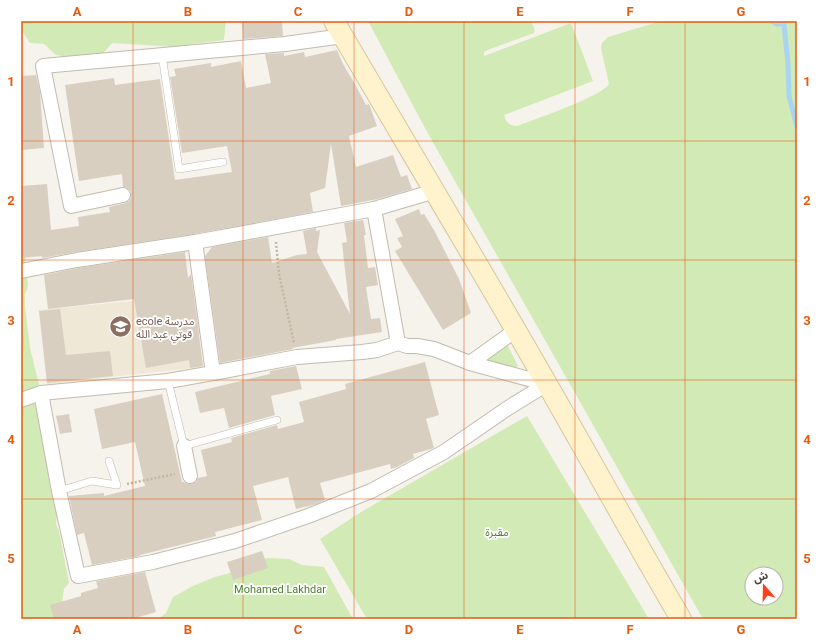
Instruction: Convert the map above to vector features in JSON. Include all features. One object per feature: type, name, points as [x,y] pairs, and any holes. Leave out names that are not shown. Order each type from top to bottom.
[{"type":"main road","points":[[338,28],[516,330],[681,619]]},
{"type":"street","points":[[123,195],[71,206],[43,66],[285,44],[338,28]]},
{"type":"street","points":[[21,271],[77,260],[195,242],[374,209],[435,192]]},
{"type":"street","points":[[374,209],[398,343]]},
{"type":"street","points":[[195,242],[213,373]]},
{"type":"street","points":[[470,363],[516,330]]},
{"type":"street","points":[[21,400],[41,393],[168,381],[297,357],[377,350],[398,343],[407,346],[434,349],[470,363],[547,384]]},
{"type":"street","points":[[41,393],[59,491],[78,576],[153,562],[235,541],[308,516],[371,491],[444,452],[508,408],[547,384]]},
{"type":"street","points":[[184,446],[190,474]]},
{"type":"lane","points":[[162,55],[179,169],[223,162]]},
{"type":"lane","points":[[168,381],[184,446],[277,420]]},
{"type":"lane","points":[[59,491],[92,481],[117,485],[109,461]]},
{"type":"path","points":[[275,227],[278,274],[297,357]]},
{"type":"path","points":[[117,485],[190,474]]},
{"type":"shaded area","name":"ecole مدرسة قوتي عبد الله","points":[[191,279],[202,333],[196,335],[201,367],[47,384],[39,310],[133,301],[132,286]]},
{"type":"green space","points":[[21,21],[226,21],[224,40],[176,47],[112,43],[97,60],[56,55],[44,44],[30,43],[21,29]]},
{"type":"green space","points":[[368,21],[531,21],[535,30],[534,33],[485,51],[484,56],[571,23],[593,81],[504,115],[508,123],[517,126],[567,107],[604,89],[609,84],[601,48],[602,43],[608,37],[661,21],[797,21],[797,619],[703,619],[426,130]]},
{"type":"green space","points":[[21,253],[25,254],[28,285],[25,295],[25,306],[30,348],[41,393],[45,454],[51,492],[57,514],[56,524],[59,531],[69,583],[64,589],[61,619],[21,619]]},
{"type":"green space","points":[[506,342],[518,366],[509,370],[483,359]]},
{"type":"green space","name":"مقبرة","points":[[527,416],[649,619],[367,619],[320,539],[361,512]]},
{"type":"green space","name":"Mohamed Lakhdar","points":[[267,558],[289,559],[302,565],[324,567],[353,619],[158,619],[166,613],[173,597],[193,586],[215,577],[237,571]]},
{"type":"building","points":[[242,21],[282,21],[283,36],[243,39]]},
{"type":"building","points":[[337,50],[343,64],[366,105],[369,104],[377,126],[349,136],[356,167],[393,155],[401,177],[407,175],[412,189],[378,199],[341,206],[331,144],[325,188],[310,193],[313,212],[194,234],[42,258],[42,256],[21,258],[21,186],[47,184],[51,230],[79,226],[78,217],[110,212],[109,207],[126,203],[131,197],[130,190],[123,187],[122,174],[79,181],[65,85],[114,78],[115,85],[160,79],[175,180],[232,172],[227,146],[182,153],[170,77],[176,76],[174,69],[211,63],[211,67],[241,61],[246,88],[271,83],[265,54],[284,53],[284,56],[304,52],[305,57]]},
{"type":"building","points":[[36,75],[40,92],[44,148],[21,150],[21,76]]},
{"type":"building","points":[[419,209],[421,215],[424,214],[434,230],[459,279],[471,313],[443,330],[395,251],[402,247],[397,238],[403,236],[395,219]]},
{"type":"building","points":[[363,220],[366,235],[364,235],[368,268],[375,267],[378,285],[366,287],[371,319],[380,318],[382,332],[336,339],[220,363],[205,256],[212,247],[268,237],[272,263],[297,255],[307,254],[303,231],[316,228],[316,231],[320,230],[317,252],[350,314],[342,243],[347,242],[344,223]]},
{"type":"building","points":[[185,252],[188,278],[191,274],[203,366],[190,368],[189,360],[146,368],[134,299],[48,309],[44,275],[78,268]]},
{"type":"building","points":[[60,309],[66,355],[110,351],[113,376],[47,383],[39,311]]},
{"type":"building","points":[[425,362],[439,415],[426,419],[434,448],[413,454],[414,458],[391,469],[390,464],[320,483],[325,500],[296,509],[288,477],[253,486],[262,520],[215,532],[216,536],[140,556],[92,565],[84,533],[77,535],[69,496],[104,493],[104,496],[145,486],[135,442],[102,449],[94,409],[162,394],[182,482],[191,484],[196,482],[198,478],[207,476],[201,450],[232,442],[231,438],[277,425],[278,429],[304,422],[299,402],[346,389],[345,384]]},
{"type":"building","points":[[296,366],[302,389],[271,396],[275,415],[229,428],[224,408],[200,413],[195,392],[270,374],[270,371]]},
{"type":"building","points":[[69,414],[72,432],[60,434],[56,416]]},
{"type":"building","points":[[262,551],[268,568],[233,580],[227,562]]},
{"type":"building","points":[[145,572],[156,612],[132,619],[54,619],[50,605],[81,596],[81,593],[98,588],[96,581]]},
{"type":"waterway","points":[[772,21],[777,24],[784,24],[788,64],[789,96],[797,127]]},
{"type":"place","name":"ecole مدرسة قوتي عبد الله","points":[[121,327]]}]
